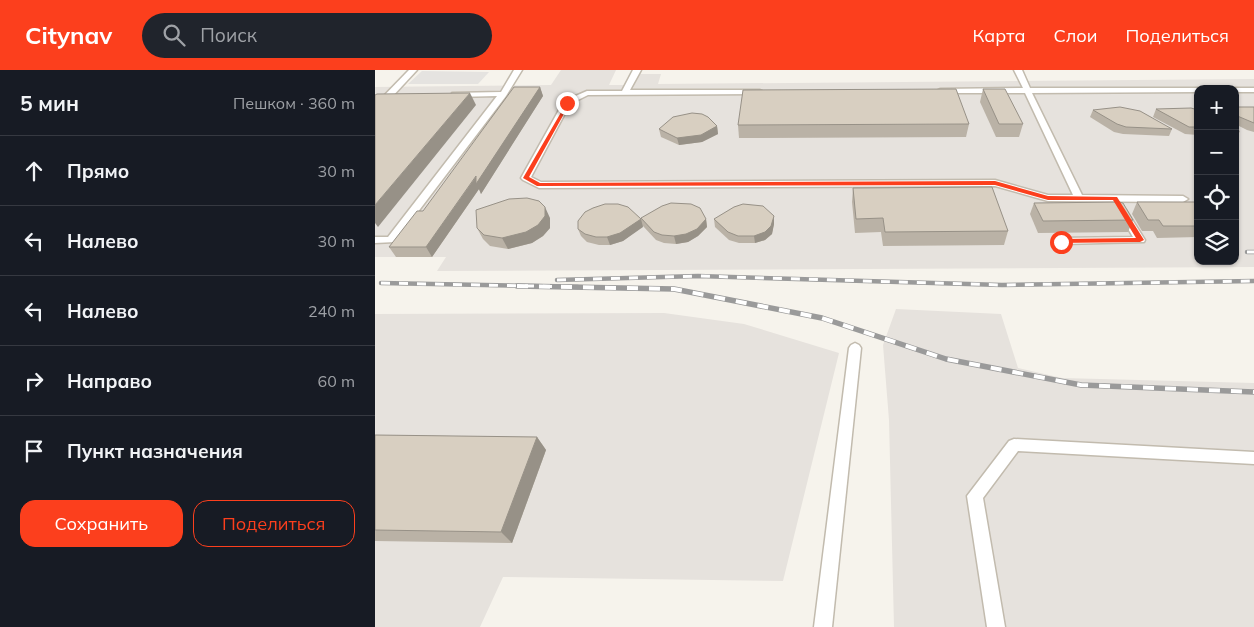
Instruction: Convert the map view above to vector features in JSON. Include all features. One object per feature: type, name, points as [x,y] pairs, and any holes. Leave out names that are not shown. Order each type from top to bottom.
[{"type":"lane","points":[[375,110],[413,70]]},
{"type":"lane","points":[[375,240],[391,240],[503,94],[518,70]]},
{"type":"lane","points":[[625,92],[637,70]]},
{"type":"lane","points":[[1018,70],[1079,198]]},
{"type":"lane","points":[[930,92],[1194,90]]},
{"type":"lane","points":[[1239,90],[1254,90]]},
{"type":"lane","points":[[773,92],[587,93],[567,103],[526,178],[539,185],[995,183],[1048,198],[1183,198]]},
{"type":"lane","points":[[446,95],[503,94]]},
{"type":"lane","points":[[375,96],[399,95]]},
{"type":"lane","points":[[1061,242],[1140,240],[1115,198]]},
{"type":"lane","points":[[823,627],[855,348]]},
{"type":"lane","points":[[996,627],[975,496],[1013,445],[1254,458]]},
{"type":"shaded area","points":[[561,70],[616,70],[609,85],[633,85],[638,74],[661,74],[658,84],[1254,79],[1254,267],[437,271],[446,257],[375,257],[375,87],[551,85]]},
{"type":"shaded area","points":[[422,71],[489,72],[478,84],[408,84]]},
{"type":"shaded area","points":[[896,309],[1001,314],[1018,368],[1062,378],[1254,383],[1254,627],[894,627],[889,420],[883,345]]},
{"type":"shaded area","points":[[664,313],[744,324],[839,353],[783,581],[503,577],[480,627],[375,627],[375,314]]},
{"type":"building","points":[[514,87],[540,87],[476,184],[476,176],[426,247],[389,247],[417,211],[423,211]]},
{"type":"building","points":[[956,89],[969,124],[738,125],[743,90]]},
{"type":"building","points":[[983,89],[1005,89],[1023,124],[999,124]]},
{"type":"building","points":[[470,93],[375,205],[375,95]]},
{"type":"building","points":[[1120,107],[1140,111],[1172,129],[1126,127],[1093,110]]},
{"type":"building","points":[[1239,107],[1254,107],[1254,123],[1239,117]]},
{"type":"building","points":[[1156,109],[1194,109],[1194,127],[1189,127]]},
{"type":"building","points":[[692,113],[708,117],[717,126],[701,135],[677,138],[659,129],[673,117]]},
{"type":"building","points":[[992,187],[1008,231],[885,232],[883,218],[856,219],[853,188]]},
{"type":"building","points":[[527,198],[539,201],[545,207],[545,216],[538,225],[526,232],[502,238],[484,235],[477,228],[476,210],[509,199]]},
{"type":"building","points":[[1137,202],[1194,202],[1194,226],[1163,226],[1159,220],[1148,220]]},
{"type":"building","points":[[671,203],[691,204],[700,208],[706,219],[697,229],[686,234],[674,236],[654,232],[641,218]]},
{"type":"building","points":[[1034,203],[1123,203],[1133,220],[1043,221]]},
{"type":"building","points":[[605,204],[618,204],[628,207],[641,219],[620,233],[607,237],[585,234],[578,229],[578,221],[585,212]]},
{"type":"building","points":[[743,204],[763,206],[774,216],[771,226],[765,232],[754,236],[738,236],[728,232],[714,219]]},
{"type":"building","points":[[375,435],[537,437],[501,532],[375,530]]},
{"type":"railway","points":[[1247,252],[1254,252]]},
{"type":"railway","points":[[557,280],[698,276],[1002,285],[1254,281]]},
{"type":"railway","points":[[381,283],[578,287]]},
{"type":"railway","points":[[517,286],[674,289],[822,318],[946,359],[1081,385],[1254,392]]},
{"type":"route","points":[[567,103],[526,178],[539,185],[995,183],[1048,198],[1115,198],[1140,240],[1061,242]]}]
